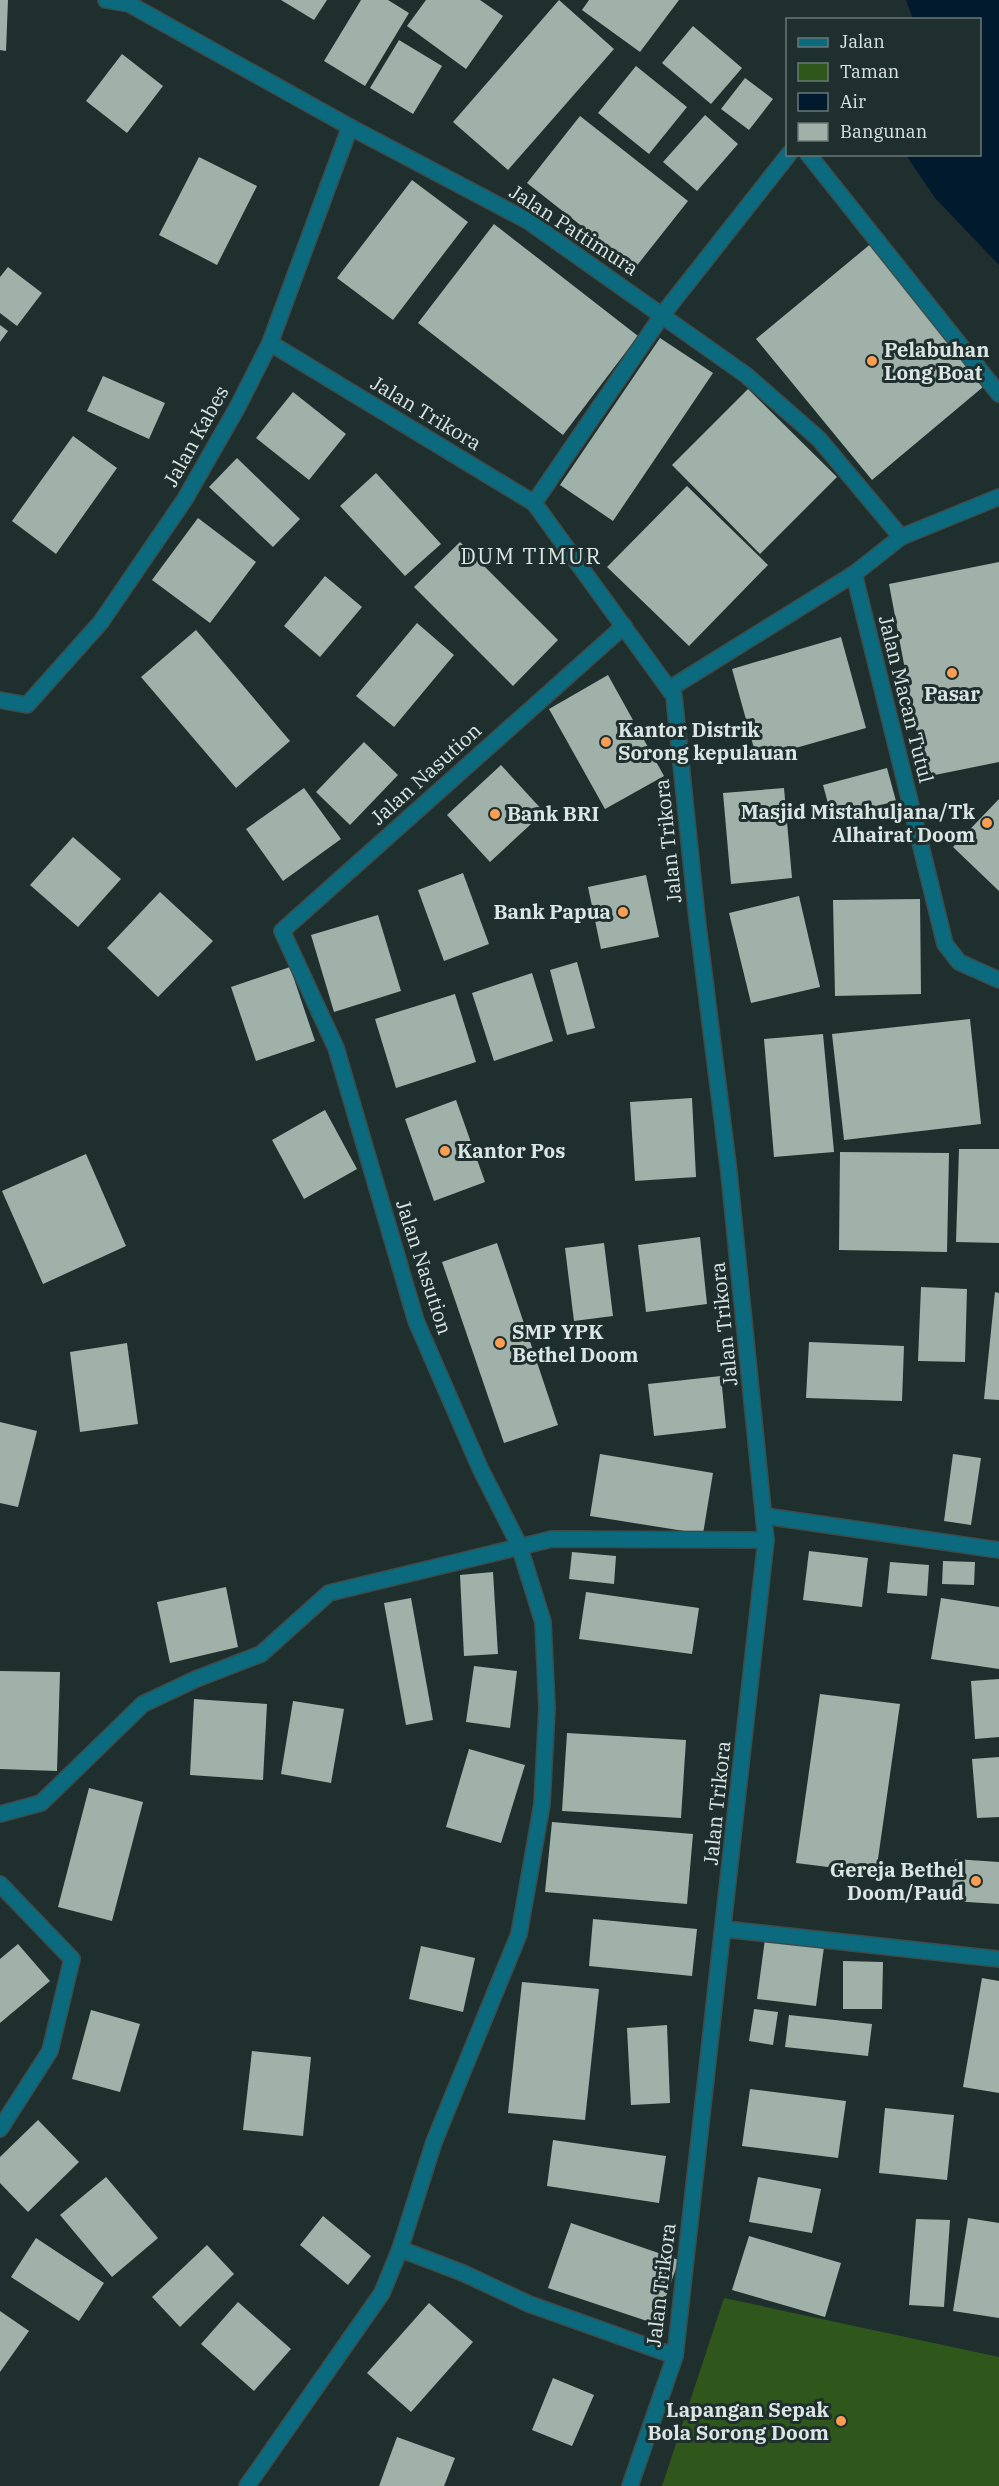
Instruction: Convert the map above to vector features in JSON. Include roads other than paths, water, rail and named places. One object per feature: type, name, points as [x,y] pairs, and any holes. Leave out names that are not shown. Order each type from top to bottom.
[{"type":"street","name":"Jalan Pattimura","points":[[106,0],[129,4],[350,127],[528,221],[663,314],[746,375],[819,439],[901,537]]},
{"type":"street","name":"Jalan Kabes","points":[[0,700],[27,705],[101,622],[185,499],[237,408],[270,343],[350,127]]},
{"type":"street","points":[[534,503],[663,314],[787,156]]},
{"type":"street","points":[[810,156],[999,394]]},
{"type":"street","name":"Jalan Trikora","points":[[270,343],[534,503],[674,696],[697,918],[729,1173],[766,1540],[675,2356],[630,2486]]},
{"type":"street","points":[[669,689],[854,574],[901,537],[999,497]]},
{"type":"street","name":"Jalan Macan Tutul","points":[[854,574],[945,944],[959,962],[999,980]]},
{"type":"street","name":"Jalan Nasution","points":[[519,1545],[480,1468],[416,1321],[336,1048],[282,931],[624,626]]},
{"type":"street","points":[[765,1516],[999,1550]]},
{"type":"street","points":[[0,1814],[41,1803],[143,1704],[196,1679],[261,1654],[329,1593],[519,1545],[570,1538],[586,1541],[766,1540]]},
{"type":"street","points":[[247,2486],[382,2293],[400,2249],[434,2142],[519,1934],[542,1804],[547,1708],[543,1622],[519,1545]]},
{"type":"street","points":[[0,1884],[72,1959],[50,2051],[0,2129]]},
{"type":"street","points":[[724,1929],[999,1959]]},
{"type":"street","points":[[400,2249],[529,2304],[675,2356]]},
{"type":"water","points":[[906,0],[999,0],[999,265],[935,198],[907,156],[981,156],[981,18],[913,18]]},
{"type":"place","name":"Pelabuhan Long Boat","points":[[872,361]]},
{"type":"place","name":"Pasar","points":[[952,673]]},
{"type":"place","name":"Kantor Distrik Sorong kepulauan","points":[[606,742]]},
{"type":"place","name":"Bank BRI","points":[[495,814]]},
{"type":"place","name":"Masjid Mistahuljana/Tk Alhairat Doom","points":[[987,823]]},
{"type":"place","name":"Bank Papua","points":[[623,912]]},
{"type":"place","name":"Kantor Pos","points":[[445,1151]]},
{"type":"place","name":"SMP YPK Bethel Doom","points":[[500,1343]]},
{"type":"place","name":"Gereja Bethel Doom/Paud","points":[[976,1881]]},
{"type":"place","name":"Lapangan Sepak Bola Sorong Doom","points":[[841,2421]]},
{"type":"district","name":"DUM TIMUR","points":[[531,556]]}]
